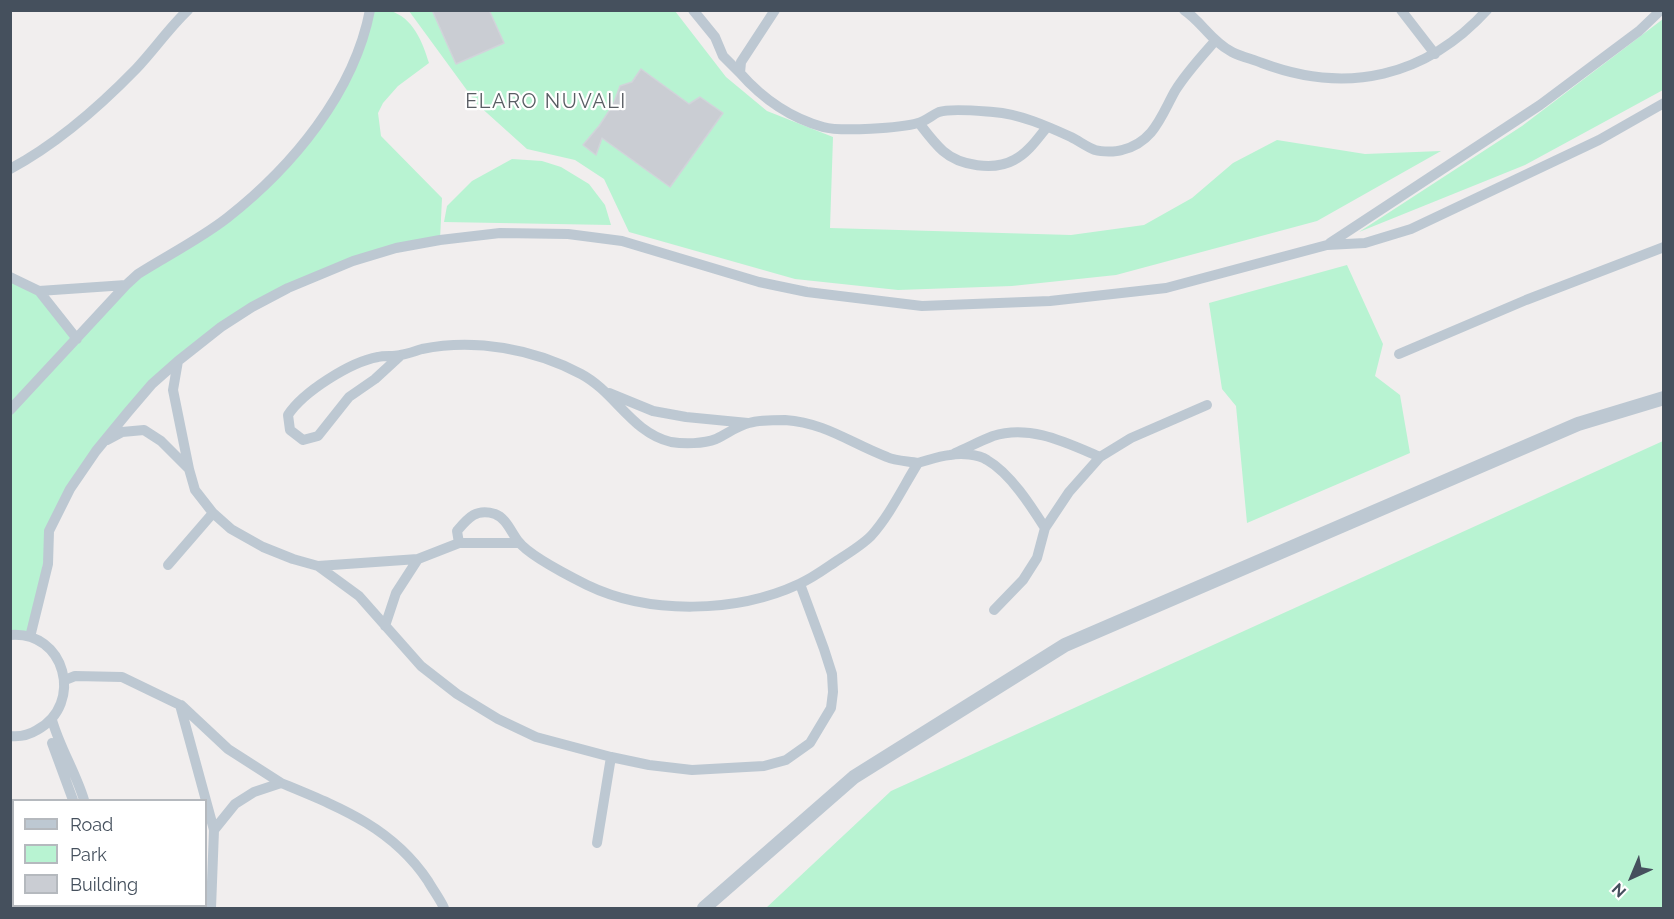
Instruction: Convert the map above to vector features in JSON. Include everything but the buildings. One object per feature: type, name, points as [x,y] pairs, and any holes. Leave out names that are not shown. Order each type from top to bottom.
[{"type":"street","points":[[10,170],[81,120],[136,69],[188,10]]},
{"type":"street","points":[[10,410],[138,274],[226,219],[282,169],[344,84],[366,34],[370,10]]},
{"type":"street","points":[[693,10],[715,37],[723,56],[752,87],[776,105],[825,128],[850,130],[919,123],[939,112],[995,112],[1047,127],[1098,151],[1122,150],[1142,142],[1161,120],[1184,78],[1215,41]]},
{"type":"street","points":[[740,73],[741,62],[775,10]]},
{"type":"street","points":[[1184,10],[1215,41],[1233,52],[1285,71],[1351,78],[1396,71],[1435,54],[1463,34],[1487,10]]},
{"type":"street","points":[[1401,10],[1435,54]]},
{"type":"street","points":[[1328,245],[1540,105],[1639,30],[1661,10]]},
{"type":"street","points":[[30,637],[48,564],[49,531],[70,489],[104,441],[152,384],[177,360],[252,307],[288,288],[353,261],[396,248],[440,240],[500,233],[568,234],[622,241],[759,282],[797,290],[922,306],[1050,301],[1166,288],[1328,245],[1365,243],[1411,229],[1599,140],[1664,103]]},
{"type":"street","points":[[919,123],[944,152],[963,161],[982,166],[1014,161],[1047,127]]},
{"type":"street","points":[[1399,354],[1526,300],[1664,247]]},
{"type":"street","points":[[10,277],[39,291],[77,339]]},
{"type":"street","points":[[39,291],[126,285]]},
{"type":"street","points":[[400,356],[375,379],[349,397],[318,436],[303,440],[290,430],[288,415],[296,402],[353,364],[378,357],[400,356],[423,349],[468,345],[506,348],[548,359],[583,375],[607,393],[651,434],[671,441],[694,443],[714,440],[749,423]]},
{"type":"street","points":[[177,360],[173,390],[195,490],[213,513],[231,529],[263,547],[293,560],[318,566],[418,559],[459,543],[519,543]]},
{"type":"street","points":[[607,393],[653,411],[686,417],[749,423],[781,420],[804,422],[825,427],[853,443],[890,458],[918,463],[952,454],[994,436],[1014,433],[1034,433],[1066,442],[1100,457]]},
{"type":"street","points":[[704,909],[854,777],[1065,645],[1578,424],[1664,398]]},
{"type":"street","points":[[994,610],[1023,580],[1037,558],[1044,528],[1069,492],[1100,457],[1131,438],[1207,405]]},
{"type":"street","points":[[104,441],[122,432],[144,430],[161,441],[189,469]]},
{"type":"street","points":[[952,454],[987,459],[1011,481],[1044,528]]},
{"type":"street","points":[[459,543],[457,531],[471,514],[484,511],[498,515],[519,543],[546,562],[588,586],[630,601],[681,607],[727,604],[800,584],[870,537],[882,522],[918,463]]},
{"type":"street","points":[[168,565],[213,513]]},
{"type":"street","points":[[385,626],[396,593],[418,559]]},
{"type":"street","points":[[318,566],[358,596],[421,666],[457,694],[498,720],[537,737],[611,758],[692,770],[764,766],[786,760],[810,743],[831,708],[832,674],[800,584]]},
{"type":"street","points":[[10,635],[30,637],[50,649],[62,668],[65,680],[65,694],[60,708],[49,723],[32,733],[10,736]]},
{"type":"street","points":[[65,680],[75,676],[122,677],[180,705],[228,749],[281,783],[369,823],[400,847],[423,874],[444,909]]},
{"type":"street","points":[[180,705],[205,799]]},
{"type":"street","points":[[49,723],[72,799]]},
{"type":"street","points":[[49,723],[83,799]]},
{"type":"street","points":[[597,843],[611,758]]},
{"type":"street","points":[[213,830],[235,804],[254,792],[281,783]]},
{"type":"street","points":[[207,807],[213,830],[211,909]]},
{"type":"green space","points":[[388,10],[405,19],[420,39],[429,63],[398,86],[383,103],[378,113],[381,136],[442,198],[440,240],[396,248],[288,288],[187,352],[96,451],[49,531],[30,637],[11,635],[10,277],[39,291],[77,339],[126,285],[199,235],[282,169],[344,84],[370,11]]},
{"type":"green space","points":[[409,11],[675,11],[726,77],[767,111],[833,137],[830,228],[1071,235],[1144,225],[1192,198],[1233,163],[1277,140],[1365,154],[1441,151],[1317,221],[1116,275],[1012,286],[898,290],[795,279],[629,232],[604,179],[575,160],[527,149],[477,104]]},
{"type":"green space","points":[[1663,19],[1663,90],[1525,165],[1359,232],[1522,126]]},
{"type":"green space","points":[[512,159],[542,161],[561,167],[589,184],[605,205],[611,225],[444,222],[447,206],[472,181]]},
{"type":"green space","points":[[1347,265],[1383,344],[1375,376],[1400,395],[1410,453],[1247,523],[1236,406],[1222,389],[1209,303]]},
{"type":"green space","points":[[1663,441],[1663,908],[766,908],[891,791]]},
{"type":"district","name":"ELARO NUVALI","points":[[546,102]]}]
